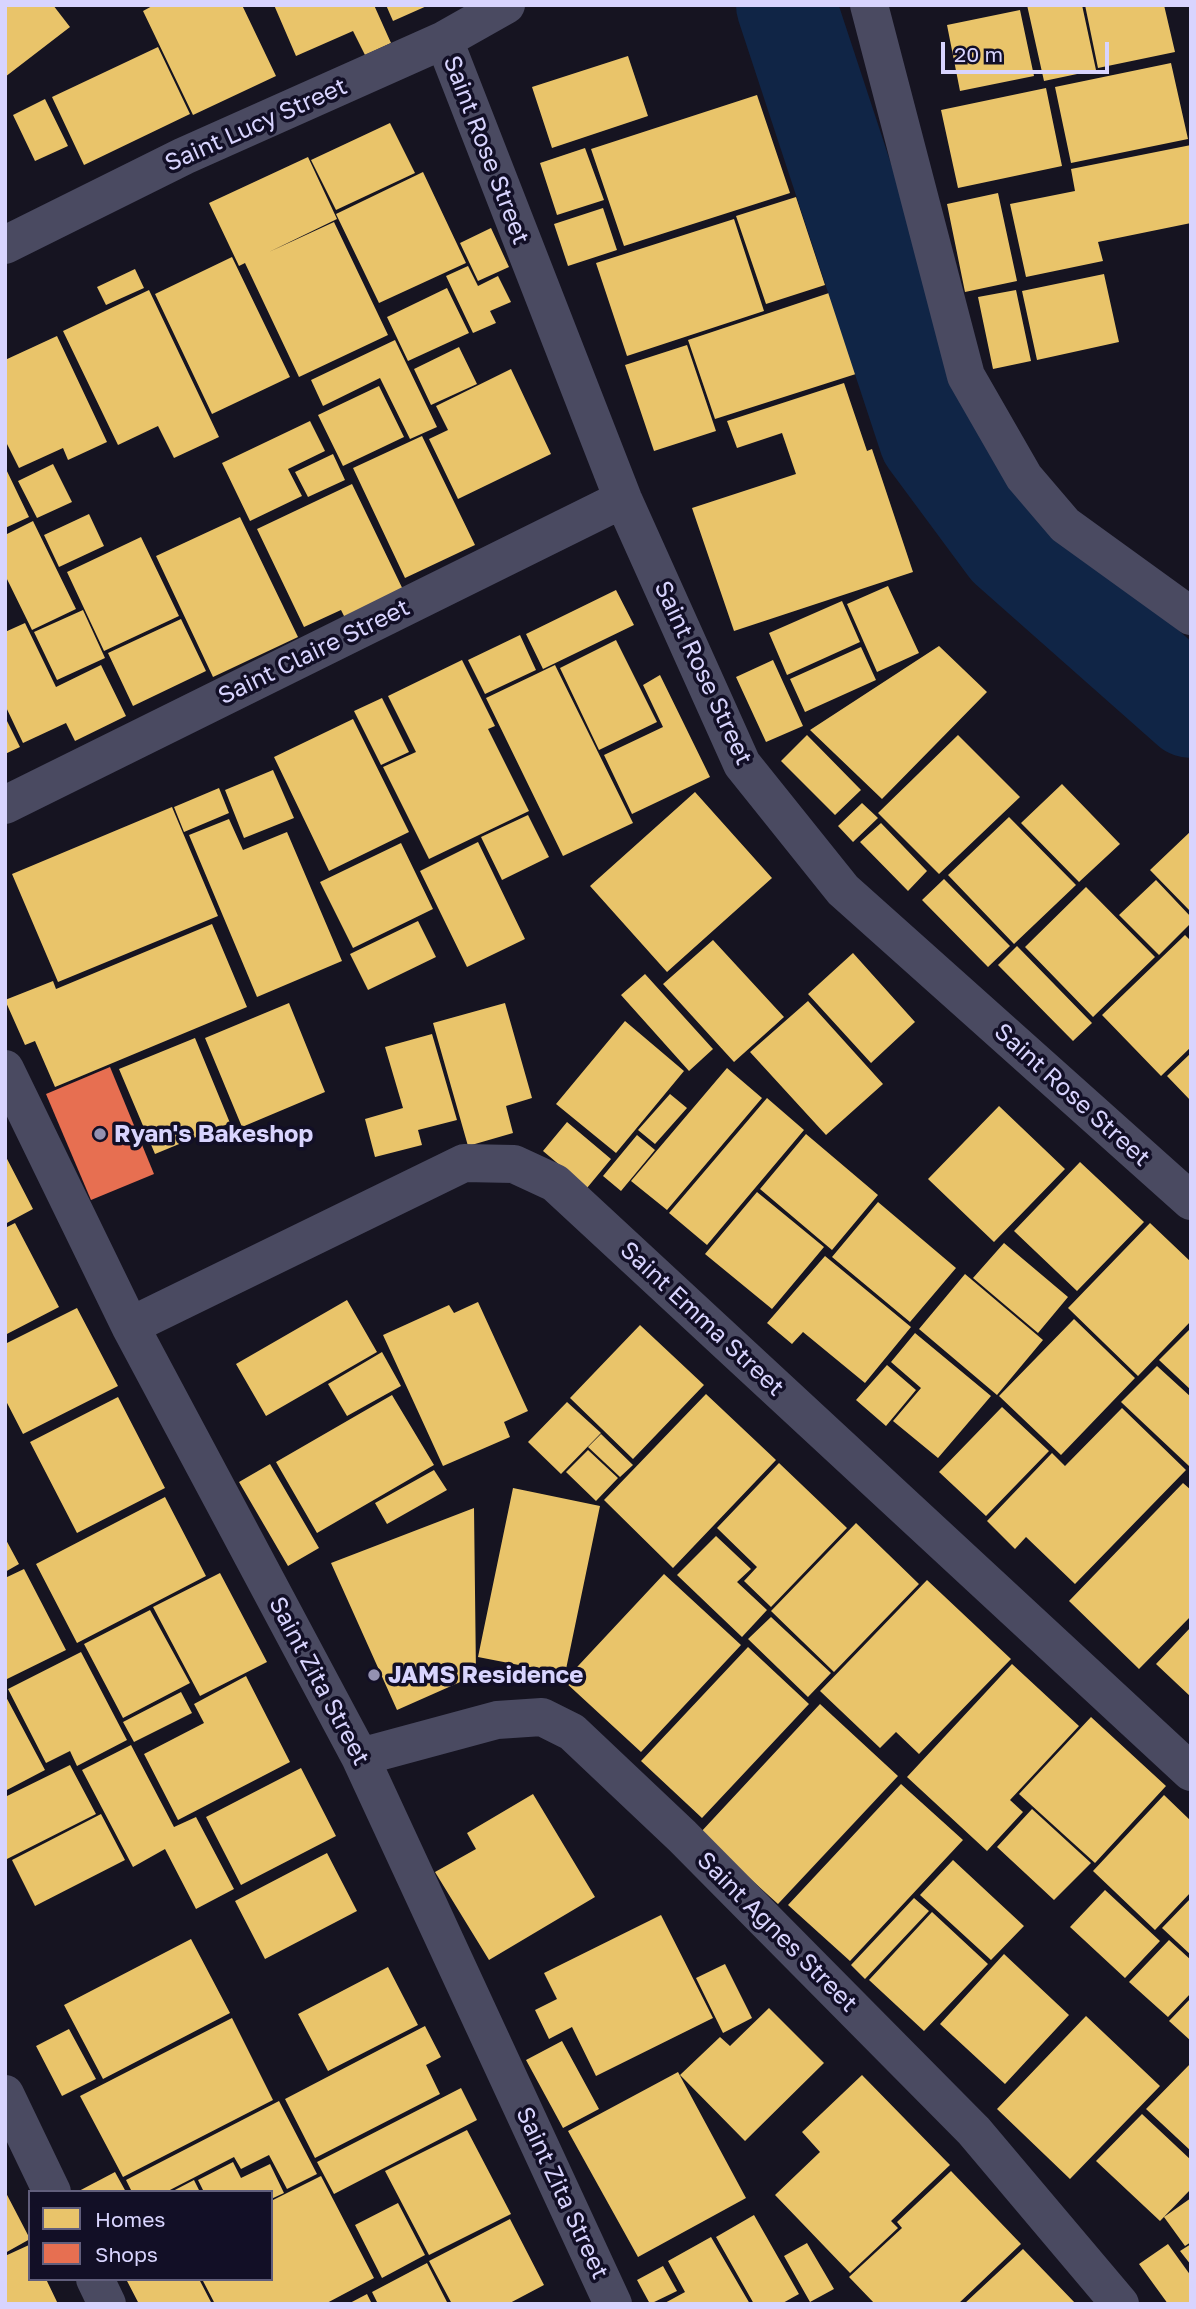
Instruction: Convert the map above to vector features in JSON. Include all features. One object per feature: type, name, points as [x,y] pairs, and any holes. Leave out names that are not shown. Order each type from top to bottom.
[{"type":"street","name":"Saint Lucy Street","points":[[5,245],[184,156],[444,40],[506,5]]},
{"type":"street","points":[[869,5],[966,376],[1024,477],[1065,525],[1173,584],[1191,616]]},
{"type":"street","name":"Saint Rose Street","points":[[444,40],[623,499],[742,764],[842,890],[1191,1201]]},
{"type":"street","name":"Saint Claire Street","points":[[5,805],[623,499]]},
{"type":"street","name":"Saint Zita Street","points":[[5,1069],[130,1326],[360,1757],[613,2304]]},
{"type":"street","name":"Saint Emma Street","points":[[130,1326],[464,1163],[514,1164],[555,1183],[1191,1772]]},
{"type":"street","name":"Saint Agnes Street","points":[[360,1757],[497,1720],[542,1717],[572,1732],[682,1836],[974,2131],[1120,2304]]},
{"type":"street","points":[[5,2094],[51,2190]]},
{"type":"street","points":[[96,2281],[107,2304]]},
{"type":"building: Homes","points":[[5,5],[53,5],[70,27],[5,77]]},
{"type":"building: Homes","points":[[154,5],[242,5],[276,76],[193,115],[143,11]]},
{"type":"building: Homes","points":[[274,5],[374,5],[391,43],[365,55],[353,31],[296,56]]},
{"type":"building: Homes","points":[[386,5],[429,5],[393,21]]},
{"type":"building: Homes","points":[[1027,5],[1082,5],[1096,70],[1044,81]]},
{"type":"building: Homes","points":[[1085,5],[1164,5],[1175,52],[1098,68]]},
{"type":"building: Homes","points":[[1020,10],[1034,76],[960,91],[947,25]]},
{"type":"building: Homes","points":[[158,47],[190,114],[84,165],[52,97]]},
{"type":"building: Homes","points":[[628,56],[648,116],[552,148],[532,87]]},
{"type":"building: Homes","points":[[1171,63],[1188,139],[1071,163],[1055,87]]},
{"type":"building: Homes","points":[[1046,88],[1062,166],[958,188],[941,110]]},
{"type":"building: Homes","points":[[757,95],[790,193],[624,246],[591,149]]},
{"type":"building: Homes","points":[[45,99],[68,146],[35,161],[13,115]]},
{"type":"building: Homes","points":[[390,123],[415,173],[336,210],[311,160]]},
{"type":"building: Homes","points":[[1191,145],[1191,223],[1098,242],[1103,261],[1026,277],[1010,204],[1075,191],[1071,169]]},
{"type":"building: Homes","points":[[585,148],[604,200],[557,215],[540,163]]},
{"type":"building: Homes","points":[[308,157],[337,219],[269,252],[334,222],[388,335],[299,377],[245,263],[239,266],[209,203]]},
{"type":"building: Homes","points":[[423,172],[466,263],[379,303],[336,214]]},
{"type":"building: Homes","points":[[998,193],[1017,281],[965,292],[947,204]]},
{"type":"building: Homes","points":[[796,197],[825,285],[766,304],[736,216]]},
{"type":"building: Homes","points":[[603,208],[617,250],[568,266],[554,224]]},
{"type":"building: Homes","points":[[734,219],[764,311],[627,356],[596,263]]},
{"type":"building: Homes","points":[[491,228],[509,267],[478,281],[460,243]]},
{"type":"building: Homes","points":[[232,257],[290,377],[212,414],[155,294]]},
{"type":"building: Homes","points":[[468,266],[478,286],[498,276],[511,302],[490,311],[496,323],[473,333],[446,276]]},
{"type":"building: Homes","points":[[135,269],[144,288],[106,305],[97,287]]},
{"type":"building: Homes","points":[[1104,274],[1119,342],[1037,360],[1022,291]]},
{"type":"building: Homes","points":[[447,288],[469,333],[408,361],[387,317]]},
{"type":"building: Homes","points":[[149,290],[219,437],[174,458],[158,426],[118,445],[63,331]]},
{"type":"building: Homes","points":[[1016,290],[1031,361],[993,369],[978,297]]},
{"type":"building: Homes","points":[[832,292],[859,373],[715,419],[688,340]]},
{"type":"building: Homes","points":[[57,336],[107,442],[68,460],[63,448],[19,468],[5,440],[5,360]]},
{"type":"building: Homes","points":[[395,340],[437,427],[410,439],[380,378],[323,406],[311,380]]},
{"type":"building: Homes","points":[[687,345],[716,431],[654,451],[625,365]]},
{"type":"building: Homes","points":[[459,347],[477,384],[431,405],[414,369]]},
{"type":"building: Homes","points":[[511,369],[551,454],[458,499],[429,439],[448,430],[436,406]]},
{"type":"building: Homes","points":[[844,383],[867,451],[872,449],[913,572],[734,631],[692,508],[796,474],[782,433],[737,448],[727,421]]},
{"type":"building: Homes","points":[[379,386],[404,437],[343,466],[318,415]]},
{"type":"building: Homes","points":[[310,421],[325,451],[288,469],[302,496],[250,521],[222,463]]},
{"type":"building: Homes","points":[[422,436],[475,545],[405,578],[353,468]]},
{"type":"building: Homes","points":[[333,454],[345,480],[308,497],[295,472]]},
{"type":"building: Homes","points":[[53,464],[72,502],[37,518],[18,481]]},
{"type":"building: Homes","points":[[5,467],[29,517],[5,528]]},
{"type":"building: Homes","points":[[352,484],[408,600],[350,628],[341,610],[304,627],[257,529]]},
{"type":"building: Homes","points":[[89,514],[104,546],[59,567],[44,535]]},
{"type":"building: Homes","points":[[240,517],[298,637],[213,677],[156,556]]},
{"type":"building: Homes","points":[[33,521],[76,609],[32,630],[5,575],[5,535]]},
{"type":"building: Homes","points":[[141,537],[179,616],[104,651],[67,572]]},
{"type":"building: Homes","points":[[888,586],[919,653],[877,672],[847,604]]},
{"type":"building: Homes","points":[[616,590],[634,625],[543,669],[526,634]]},
{"type":"building: Homes","points":[[842,601],[860,642],[787,675],[769,633]]},
{"type":"building: Homes","points":[[83,610],[105,658],[57,680],[34,632]]},
{"type":"building: Homes","points":[[181,619],[206,671],[133,706],[108,653]]},
{"type":"building: Homes","points":[[25,623],[56,687],[101,665],[126,716],[75,741],[66,723],[23,743],[5,705],[5,632]]},
{"type":"building: Homes","points":[[520,635],[536,670],[485,694],[468,660]]},
{"type":"building: Homes","points":[[616,640],[657,722],[599,750],[560,668]]},
{"type":"building: Homes","points":[[939,646],[987,692],[882,799],[810,730]]},
{"type":"building: Homes","points":[[861,647],[876,680],[805,712],[790,679]]},
{"type":"building: Homes","points":[[462,660],[495,726],[488,729],[529,811],[429,859],[383,767],[416,752],[388,696]]},
{"type":"building: Homes","points":[[773,660],[803,726],[766,742],[736,677]]},
{"type":"building: Homes","points":[[555,665],[633,823],[563,856],[486,698]]},
{"type":"building: Homes","points":[[660,675],[710,777],[632,814],[604,755],[663,727],[643,685]]},
{"type":"building: Homes","points":[[382,698],[409,752],[381,765],[354,711]]},
{"type":"building: Homes","points":[[5,717],[20,747],[5,754]]},
{"type":"building: Homes","points":[[353,719],[409,832],[329,871],[274,757]]},
{"type":"building: Homes","points":[[807,735],[861,790],[835,815],[781,761]]},
{"type":"building: Homes","points":[[958,735],[1020,797],[939,874],[878,813]]},
{"type":"building: Homes","points":[[273,770],[294,818],[244,838],[225,790]]},
{"type":"building: Homes","points":[[1062,784],[1120,844],[1079,882],[1021,823]]},
{"type":"building: Homes","points":[[219,788],[229,813],[184,832],[174,807]]},
{"type":"building: Homes","points":[[695,792],[772,878],[667,972],[590,886]]},
{"type":"building: Homes","points":[[862,803],[878,818],[853,842],[838,826]]},
{"type":"building: Homes","points":[[172,807],[218,916],[58,982],[12,874]]},
{"type":"building: Homes","points":[[528,815],[549,857],[502,880],[481,837]]},
{"type":"building: Homes","points":[[1009,817],[1076,885],[1014,944],[948,875]]},
{"type":"building: Homes","points":[[229,819],[243,850],[287,832],[342,961],[257,997],[189,835]]},
{"type":"building: Homes","points":[[881,823],[927,871],[908,891],[860,842]]},
{"type":"building: Homes","points":[[1191,831],[1191,912],[1150,870]]},
{"type":"building: Homes","points":[[478,842],[525,939],[467,967],[420,871]]},
{"type":"building: Homes","points":[[401,843],[433,909],[353,948],[320,882]]},
{"type":"building: Homes","points":[[944,879],[1010,946],[988,967],[922,900]]},
{"type":"building: Homes","points":[[1156,880],[1191,917],[1191,923],[1159,955],[1119,915]]},
{"type":"building: Homes","points":[[1086,887],[1155,957],[1093,1017],[1025,947]]},
{"type":"building: Homes","points":[[418,921],[436,957],[368,990],[350,954]]},
{"type":"building: Homes","points":[[212,924],[247,1007],[55,1087],[35,1041],[25,1045],[5,1000],[53,981],[56,989]]},
{"type":"building: Homes","points":[[1185,935],[1191,941],[1191,1047],[1161,1076],[1102,1015]]},
{"type":"building: Homes","points":[[713,940],[784,1017],[734,1062],[663,984]]},
{"type":"building: Homes","points":[[1017,946],[1092,1023],[1073,1041],[998,965]]},
{"type":"building: Homes","points":[[853,953],[915,1022],[871,1063],[808,994]]},
{"type":"building: Homes","points":[[645,974],[713,1049],[689,1071],[621,995]]},
{"type":"building: Homes","points":[[808,1001],[883,1084],[826,1135],[750,1052]]},
{"type":"building: Homes","points":[[289,1003],[325,1092],[242,1127],[205,1038]]},
{"type":"building: Homes","points":[[505,1003],[532,1098],[506,1106],[513,1133],[468,1146],[433,1023]]},
{"type":"building: Homes","points":[[625,1021],[684,1071],[616,1153],[556,1104]]},
{"type":"building: Homes","points":[[432,1034],[457,1120],[418,1130],[422,1145],[375,1157],[365,1119],[403,1108],[385,1047]]},
{"type":"building: Homes","points":[[195,1038],[230,1123],[155,1154],[119,1069]]},
{"type":"building: Homes","points":[[1191,1053],[1191,1101],[1167,1076]]},
{"type":"building: Homes","points":[[727,1068],[762,1098],[667,1210],[631,1181]]},
{"type":"building: Homes","points":[[670,1094],[687,1108],[655,1144],[638,1130]]},
{"type":"building: Homes","points":[[767,1098],[804,1130],[707,1245],[669,1213]]},
{"type":"building: Homes","points":[[999,1106],[1065,1169],[994,1242],[928,1179]]},
{"type":"building: Homes","points":[[567,1122],[611,1159],[587,1188],[543,1151]]},
{"type":"building: Homes","points":[[806,1134],[878,1195],[832,1250],[760,1189]]},
{"type":"building: Homes","points":[[637,1135],[655,1150],[621,1191],[603,1176]]},
{"type":"building: Homes","points":[[5,1155],[33,1209],[5,1224]]},
{"type":"building: Homes","points":[[1080,1162],[1144,1222],[1077,1291],[1014,1231]]},
{"type":"building: Homes","points":[[757,1192],[824,1247],[772,1309],[705,1254]]},
{"type":"building: Homes","points":[[878,1202],[956,1268],[910,1322],[832,1257]]},
{"type":"building: Homes","points":[[15,1223],[59,1307],[5,1335],[5,1228]]},
{"type":"building: Homes","points":[[1150,1223],[1191,1262],[1191,1321],[1138,1376],[1068,1308]]},
{"type":"building: Homes","points":[[1004,1243],[1068,1297],[1038,1333],[973,1278]]},
{"type":"building: Homes","points":[[825,1256],[911,1327],[865,1383],[803,1332],[792,1344],[767,1323]]},
{"type":"building: Homes","points":[[965,1274],[1043,1340],[997,1395],[919,1329]]},
{"type":"building: Homes","points":[[347,1300],[377,1352],[266,1416],[236,1364]]},
{"type":"building: Homes","points":[[478,1302],[528,1411],[504,1422],[510,1437],[443,1466],[383,1335],[449,1305],[454,1313]]},
{"type":"building: Homes","points":[[77,1308],[118,1386],[23,1434],[5,1399],[5,1344]]},
{"type":"building: Homes","points":[[1074,1319],[1135,1378],[1061,1455],[999,1396]]},
{"type":"building: Homes","points":[[640,1325],[704,1385],[633,1459],[570,1398]]},
{"type":"building: Homes","points":[[1191,1328],[1191,1390],[1159,1360]]},
{"type":"building: Homes","points":[[915,1333],[991,1396],[938,1458],[893,1421],[921,1388],[891,1362]]},
{"type":"building: Homes","points":[[382,1352],[401,1386],[347,1416],[328,1384]]},
{"type":"building: Homes","points":[[887,1365],[916,1390],[886,1426],[856,1400]]},
{"type":"building: Homes","points":[[1157,1366],[1191,1397],[1189,1466],[1121,1402]]},
{"type":"building: Homes","points":[[706,1394],[776,1460],[673,1568],[604,1500]]},
{"type":"building: Homes","points":[[392,1395],[434,1465],[317,1533],[276,1462]]},
{"type":"building: Homes","points":[[118,1397],[165,1488],[77,1533],[30,1442]]},
{"type":"building: Homes","points":[[567,1402],[601,1433],[561,1474],[528,1442]]},
{"type":"building: Homes","points":[[1002,1407],[1049,1451],[986,1516],[939,1472]]},
{"type":"building: Homes","points":[[1122,1408],[1186,1470],[1075,1584],[1026,1537],[1015,1549],[987,1521],[1052,1453],[1065,1466]]},
{"type":"building: Homes","points":[[601,1434],[633,1465],[620,1477],[588,1447]]},
{"type":"building: Homes","points":[[588,1450],[618,1478],[596,1501],[566,1472]]},
{"type":"building: Homes","points":[[779,1463],[847,1528],[771,1607],[744,1581],[757,1567],[717,1528]]},
{"type":"building: Homes","points":[[270,1464],[319,1548],[288,1566],[239,1482]]},
{"type":"building: Homes","points":[[434,1470],[447,1490],[387,1524],[375,1503]]},
{"type":"building: Homes","points":[[1183,1483],[1191,1490],[1191,1616],[1139,1669],[1069,1601]]},
{"type":"building: Homes","points":[[513,1488],[600,1506],[565,1674],[478,1657]]},
{"type":"building: Homes","points":[[165,1497],[206,1576],[77,1643],[36,1564]]},
{"type":"building: Homes","points":[[474,1508],[476,1675],[397,1710],[331,1563]]},
{"type":"building: Homes","points":[[856,1523],[919,1584],[834,1672],[771,1611]]},
{"type":"building: Homes","points":[[716,1536],[751,1569],[737,1582],[767,1610],[742,1637],[677,1575]]},
{"type":"building: Homes","points":[[5,1538],[19,1564],[5,1572]]},
{"type":"building: Homes","points":[[24,1569],[66,1650],[5,1680],[5,1578]]},
{"type":"building: Homes","points":[[220,1573],[267,1662],[200,1696],[153,1607]]},
{"type":"building: Homes","points":[[664,1574],[741,1645],[641,1752],[564,1681]]},
{"type":"building: Homes","points":[[927,1580],[1011,1659],[919,1754],[896,1732],[880,1748],[820,1691]]},
{"type":"building: Homes","points":[[150,1610],[190,1683],[123,1718],[84,1644]]},
{"type":"building: Homes","points":[[771,1617],[831,1673],[808,1697],[748,1639]]},
{"type":"building: Homes","points":[[1191,1627],[1191,1697],[1156,1664]]},
{"type":"building: Homes","points":[[748,1647],[809,1704],[702,1818],[641,1761]]},
{"type":"building: Homes","points":[[81,1652],[127,1740],[77,1766],[70,1751],[46,1763],[8,1689]]},
{"type":"building: Homes","points":[[1012,1664],[1079,1726],[1010,1800],[1023,1812],[987,1851],[907,1777]]},
{"type":"building: Homes","points":[[246,1676],[290,1762],[178,1820],[144,1754],[204,1723],[194,1704]]},
{"type":"building: Homes","points":[[181,1692],[192,1713],[134,1742],[123,1722]]},
{"type":"building: Homes","points":[[5,1695],[45,1770],[5,1791]]},
{"type":"building: Homes","points":[[820,1704],[898,1776],[778,1904],[700,1833]]},
{"type":"building: Homes","points":[[1091,1717],[1166,1786],[1095,1863],[1019,1794]]},
{"type":"building: Homes","points":[[131,1745],[174,1827],[196,1817],[234,1889],[196,1909],[165,1849],[133,1867],[82,1770]]},
{"type":"building: Homes","points":[[70,1765],[96,1814],[5,1860],[5,1797]]},
{"type":"building: Homes","points":[[301,1768],[336,1836],[241,1885],[206,1817]]},
{"type":"building: Homes","points":[[901,1784],[963,1840],[850,1961],[788,1905]]},
{"type":"building: Homes","points":[[533,1794],[595,1897],[489,1960],[435,1872],[476,1849],[467,1833]]},
{"type":"building: Homes","points":[[1164,1795],[1191,1821],[1191,1892],[1155,1930],[1093,1871]]},
{"type":"building: Homes","points":[[1032,1809],[1091,1863],[1054,1900],[997,1847]]},
{"type":"building: Homes","points":[[101,1814],[125,1860],[35,1906],[12,1860]]},
{"type":"building: Homes","points":[[327,1853],[357,1911],[265,1959],[235,1901]]},
{"type":"building: Homes","points":[[953,1860],[1024,1926],[991,1960],[920,1895]]},
{"type":"building: Homes","points":[[1105,1890],[1160,1941],[1125,1978],[1070,1927]]},
{"type":"building: Homes","points":[[914,1898],[929,1911],[865,1979],[851,1965]]},
{"type":"building: Homes","points":[[1191,1898],[1191,1955],[1162,1928]]},
{"type":"building: Homes","points":[[932,1912],[988,1964],[924,2031],[869,1980]]},
{"type":"building: Homes","points":[[661,1915],[713,2018],[596,2076],[572,2027],[549,2039],[535,2010],[557,1999],[544,1973]]},
{"type":"building: Homes","points":[[191,1939],[230,2013],[103,2079],[64,2005]]},
{"type":"building: Homes","points":[[1169,1940],[1191,1960],[1191,1993],[1168,2017],[1129,1982]]},
{"type":"building: Homes","points":[[1004,1954],[1069,2015],[1005,2084],[940,2024]]},
{"type":"building: Homes","points":[[725,1964],[752,2018],[723,2033],[696,1978]]},
{"type":"building: Homes","points":[[388,1967],[418,2025],[328,2071],[298,2014]]},
{"type":"building: Homes","points":[[1191,1998],[1191,2041],[1169,2021]]},
{"type":"building: Homes","points":[[769,2008],[824,2063],[745,2141],[680,2075],[720,2037],[730,2046]]},
{"type":"building: Homes","points":[[1086,2016],[1160,2086],[1070,2179],[997,2109]]},
{"type":"building: Homes","points":[[232,2018],[273,2100],[123,2177],[80,2096]]},
{"type":"building: Homes","points":[[425,2026],[441,2057],[426,2065],[440,2094],[315,2158],[285,2099]]},
{"type":"building: Homes","points":[[69,2029],[96,2079],[62,2096],[36,2046]]},
{"type":"building: Homes","points":[[562,2041],[599,2109],[563,2128],[526,2060]]},
{"type":"building: Homes","points":[[1191,2063],[1191,2151],[1146,2109]]},
{"type":"building: Homes","points":[[678,2072],[746,2198],[638,2257],[568,2131]]},
{"type":"building: Homes","points":[[862,2075],[950,2165],[891,2221],[898,2228],[850,2273],[775,2195],[820,2152],[802,2132]]},
{"type":"building: Homes","points":[[461,2088],[477,2120],[334,2194],[317,2162]]},
{"type":"building: Homes","points":[[279,2101],[317,2174],[287,2189],[269,2155],[241,2169],[234,2157],[170,2190],[131,2190],[126,2180]]},
{"type":"building: Homes","points":[[1142,2114],[1191,2160],[1191,2189],[1160,2221],[1096,2161]]},
{"type":"building: Homes","points":[[467,2130],[511,2214],[429,2255],[385,2171]]},
{"type":"building: Homes","points":[[233,2162],[241,2178],[270,2164],[284,2193],[273,2198],[273,2190],[203,2190],[198,2180]]},
{"type":"building: Homes","points":[[951,2171],[1021,2244],[958,2304],[875,2304],[849,2277],[902,2228],[897,2222]]},
{"type":"building: Homes","points":[[115,2172],[125,2190],[81,2190]]},
{"type":"building: Homes","points":[[321,2176],[374,2278],[325,2304],[215,2304],[203,2281],[273,2281],[273,2200]]},
{"type":"building: Homes","points":[[194,2180],[199,2190],[175,2190]]},
{"type":"building: Homes","points":[[5,2191],[28,2235],[28,2240],[5,2253]]},
{"type":"building: Homes","points":[[1191,2198],[1191,2242],[1185,2246],[1164,2217]]},
{"type":"building: Homes","points":[[398,2203],[425,2255],[382,2278],[355,2225]]},
{"type":"building: Homes","points":[[754,2215],[799,2294],[781,2304],[754,2304],[716,2237]]},
{"type":"building: Homes","points":[[510,2219],[544,2285],[508,2304],[452,2304],[429,2261]]},
{"type":"building: Homes","points":[[711,2237],[750,2304],[663,2304],[685,2292],[668,2261]]},
{"type":"building: Homes","points":[[807,2243],[834,2289],[810,2302],[784,2256]]},
{"type":"building: Homes","points":[[1168,2244],[1191,2276],[1191,2304],[1168,2304],[1139,2264]]},
{"type":"building: Homes","points":[[1191,2244],[1191,2265],[1180,2251]]},
{"type":"building: Homes","points":[[28,2245],[28,2281],[47,2281],[58,2304],[5,2304],[5,2256]]},
{"type":"building: Homes","points":[[1023,2249],[1076,2304],[964,2304]]},
{"type":"building: Homes","points":[[427,2263],[448,2304],[378,2304],[372,2292]]},
{"type":"building: Homes","points":[[663,2266],[677,2291],[650,2304],[637,2280]]},
{"type":"building: Homes","points":[[127,2281],[200,2281],[212,2304],[139,2304]]},
{"type":"building: Homes","points":[[367,2294],[372,2304],[348,2304]]},
{"type":"building: Shops","name":"Ryan's Bakeshop","points":[[110,1067],[154,1174],[91,1200],[46,1094]]},
{"type":"waterway","points":[[786,5],[929,439],[1009,547],[1191,708]]},
{"type":"place","name":"Ryan's Bakeshop","points":[[100,1134]]},
{"type":"place","name":"JAMS Residence","points":[[374,1675]]}]
